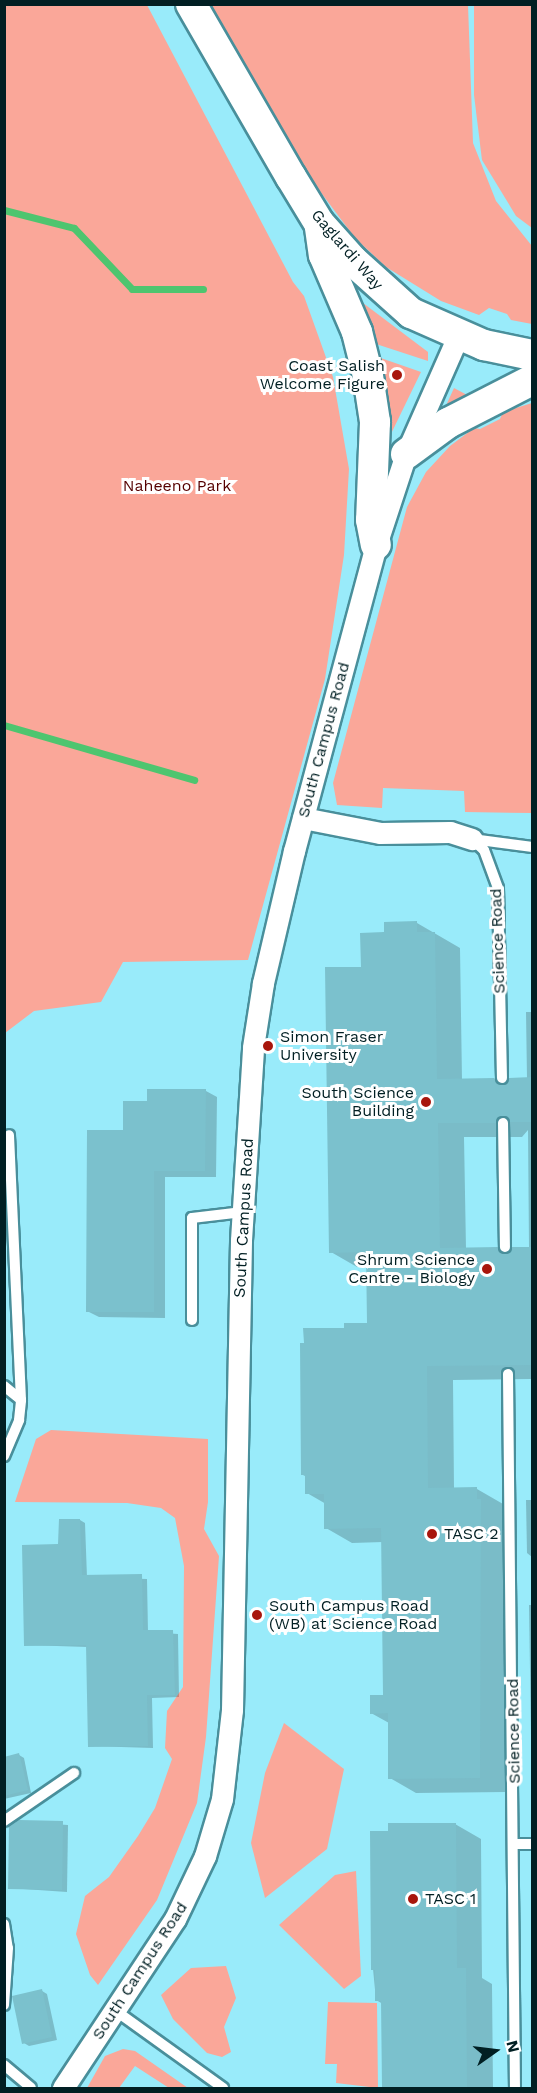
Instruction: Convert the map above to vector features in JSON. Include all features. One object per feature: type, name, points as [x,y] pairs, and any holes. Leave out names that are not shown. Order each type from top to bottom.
[{"type":"street","name":"Gaglardi Way","points":[[191,4],[319,222],[384,292],[411,313],[484,345],[532,355]]},
{"type":"street","points":[[319,222],[324,255],[357,332],[368,376],[375,422],[371,520],[376,545]]},
{"type":"street","name":"South Campus Road","points":[[63,2088],[116,2011],[189,1894],[206,1856],[222,1799],[232,1710],[243,1212],[254,1047],[263,983],[303,818],[376,545],[405,454],[459,334]]},
{"type":"street","points":[[405,454],[456,418],[532,380]]},
{"type":"street","points":[[303,818],[380,833],[450,832],[472,839]]},
{"type":"lane","points":[[472,839],[532,847]]},
{"type":"lane","name":"Science Road","points":[[472,839],[484,850],[498,888],[502,1078]]},
{"type":"lane","points":[[502,1122],[505,1247]]},
{"type":"lane","points":[[4,1456],[19,1420],[21,1400],[9,1134]]},
{"type":"lane","points":[[192,1320],[192,1218],[243,1212]]},
{"type":"lane","name":"Science Road","points":[[508,1374],[515,1844],[515,2088]]},
{"type":"lane","points":[[4,1386],[21,1400]]},
{"type":"lane","points":[[4,1821],[74,1773]]},
{"type":"lane","points":[[515,1844],[532,1844]]},
{"type":"lane","points":[[4,1924],[8,1948],[4,2004]]},
{"type":"lane","points":[[116,2011],[223,2088]]},
{"type":"lane","points":[[4,2065],[32,2088]]},
{"type":"shaded area","name":"Simon Fraser University","points":[[5,5],[532,5],[532,2088],[5,2088]]},
{"type":"green space","name":"Naheeno Park","points":[[5,4],[147,5],[293,282],[304,296],[333,377],[349,469],[344,555],[325,679],[248,960],[123,962],[101,1002],[34,1011],[5,1033]]},
{"type":"green space","points":[[209,5],[468,5],[473,143],[496,201],[532,246],[532,324],[511,320],[507,314],[489,308],[479,315],[441,301],[386,267],[355,238],[313,182]]},
{"type":"green space","points":[[474,5],[532,5],[532,228],[516,216],[482,160],[474,95]]},
{"type":"green space","points":[[363,303],[428,352],[428,361],[373,343]]},
{"type":"green space","points":[[375,356],[421,372],[388,440]]},
{"type":"green space","points":[[454,388],[469,396],[444,410]]},
{"type":"green space","points":[[532,403],[532,813],[465,812],[464,791],[383,788],[382,808],[337,805],[333,783],[407,507],[426,472],[450,446],[474,428],[480,429],[500,419],[503,412]]},
{"type":"green space","points":[[51,1430],[208,1439],[208,1502],[204,1529],[219,1556],[206,1737],[197,1803],[157,1900],[98,1985],[90,1975],[76,1934],[85,1896],[109,1877],[138,1836],[155,1808],[172,1759],[165,1748],[167,1711],[183,1687],[184,1566],[175,1518],[161,1508],[127,1503],[15,1502],[36,1439]]},
{"type":"green space","points":[[284,1723],[344,1769],[327,1849],[265,1898],[251,1843],[265,1773]]},
{"type":"green space","points":[[356,1871],[361,1976],[344,1989],[279,1925],[335,1875]]},
{"type":"green space","points":[[226,1966],[236,1998],[224,2027],[231,2052],[222,2057],[207,2053],[173,2019],[161,1995],[191,1968]]},
{"type":"green space","points":[[328,2002],[377,2003],[378,2088],[336,2083],[337,2064],[325,2064]]},
{"type":"green space","points":[[123,2049],[135,2051],[188,2088],[169,2088],[135,2066],[119,2088],[87,2088],[105,2056]]},
{"type":"building","points":[[417,921],[417,932],[435,932],[437,1079],[494,1078],[503,1085],[509,1078],[532,1077],[532,1122],[510,1122],[502,1116],[496,1123],[438,1123],[440,1248],[498,1247],[505,1254],[512,1247],[532,1247],[532,1365],[427,1366],[428,1488],[477,1487],[477,1499],[481,1499],[480,1778],[388,1779],[388,1713],[370,1714],[370,1695],[383,1695],[381,1528],[324,1529],[324,1494],[305,1494],[305,1475],[301,1475],[300,1343],[304,1343],[303,1328],[344,1328],[344,1323],[367,1323],[366,1252],[329,1253],[325,967],[361,967],[360,933],[384,932],[384,922]]},
{"type":"building","points":[[147,1089],[206,1089],[205,1171],[154,1171],[154,1312],[86,1312],[87,1130],[123,1130],[123,1101],[147,1101]]},
{"type":"building","points":[[59,1519],[80,1519],[82,1575],[142,1574],[143,1630],[173,1630],[175,1695],[147,1695],[148,1746],[88,1747],[86,1645],[24,1646],[22,1545],[58,1544]]},
{"type":"building","points":[[19,1753],[28,1790],[4,1796],[4,1757]]},
{"type":"building","points":[[19,1820],[63,1821],[62,1890],[8,1889],[9,1827]]},
{"type":"building","name":"TASC 1","points":[[388,1823],[456,1823],[457,1968],[466,1968],[467,2088],[382,2088],[381,2001],[375,2001],[375,1970],[371,1970],[370,1831],[388,1831]]},
{"type":"building","points":[[42,1989],[52,2037],[22,2044],[12,1996]]},
{"type":"waterway","points":[[4,210],[74,228],[132,289],[203,289]]},
{"type":"waterway","points":[[4,725],[194,780]]},
{"type":"place","name":"Coast Salish Welcome Figure","points":[[397,375]]},
{"type":"place","name":"Simon Fraser University","points":[[268,1046]]},
{"type":"place","name":"South Science Building","points":[[426,1102]]},
{"type":"place","name":"Shrum Science Centre - Biology","points":[[487,1269]]},
{"type":"place","name":"TASC 2","points":[[432,1534]]},
{"type":"place","name":"South Campus Road (WB) at Science Road","points":[[257,1615]]},
{"type":"place","name":"TASC 1","points":[[413,1899]]}]
